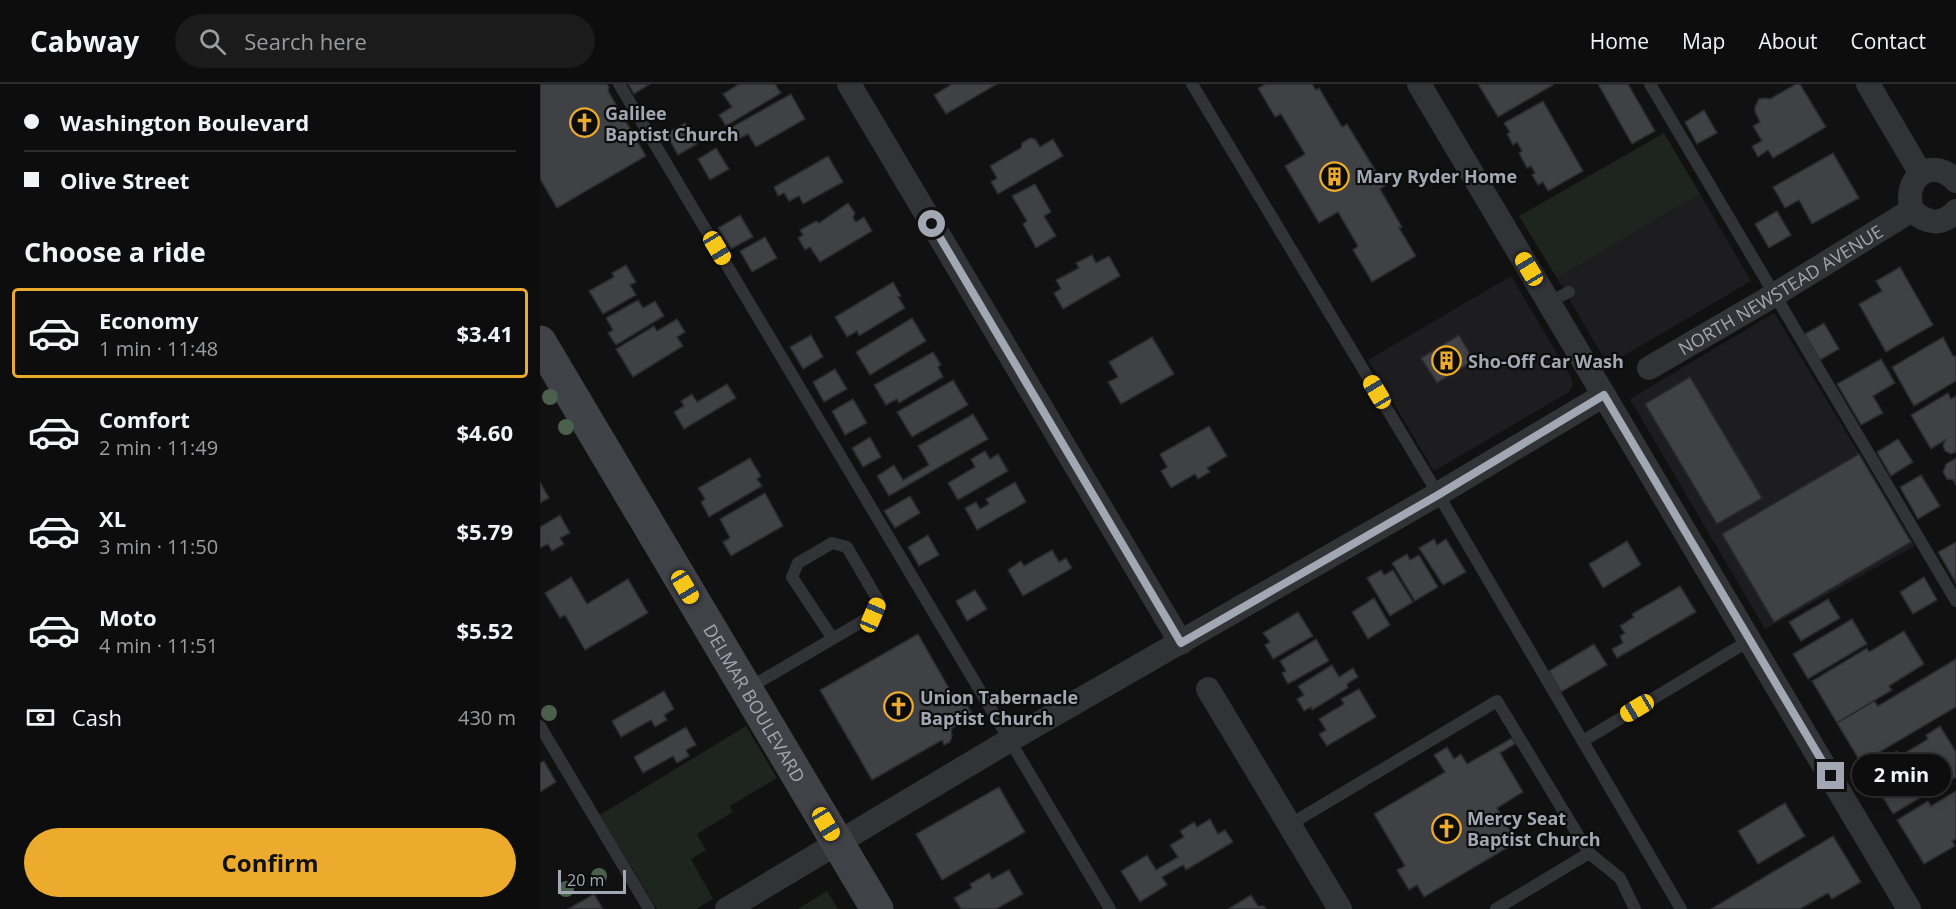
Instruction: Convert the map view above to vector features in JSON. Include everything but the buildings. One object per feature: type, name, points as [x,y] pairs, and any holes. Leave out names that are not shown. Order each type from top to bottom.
[{"type":"main road","name":"DELMAR BOULEVARD","points":[[540,342],[877,909]]},
{"type":"street","points":[[849,84],[1181,643]]},
{"type":"street","points":[[1419,84],[1559,297],[1604,395],[1910,909]]},
{"type":"street","points":[[1868,84],[1921,174]]},
{"type":"street","points":[[1954,220],[1934,222],[1925,220],[1912,210],[1909,192],[1912,183],[1921,174],[1934,170],[1943,172],[1956,181]]},
{"type":"street","name":"NORTH NEWSTEAD AVENUE","points":[[1649,368],[1912,210]]},
{"type":"street","points":[[727,909],[1010,740],[1438,495],[1604,395]]},
{"type":"street","points":[[1208,690],[1340,909]]},
{"type":"lane","points":[[619,84],[1110,909]]},
{"type":"lane","points":[[1192,84],[1438,495],[1681,909]]},
{"type":"lane","points":[[1650,84],[1956,601]]},
{"type":"lane","points":[[746,689],[832,639],[873,615],[879,602],[847,547],[832,543],[798,563],[792,578],[832,639]]},
{"type":"lane","points":[[1582,741],[1750,640]]},
{"type":"lane","points":[[1289,825],[1497,701],[1588,853],[1620,878],[1635,909]]},
{"type":"lane","points":[[540,726],[649,909]]},
{"type":"lane","points":[[1496,909],[1588,853]]},
{"type":"shaded area","points":[[1664,133],[1700,194],[1557,278],[1519,216]]},
{"type":"shaded area","points":[[1700,194],[1751,281],[1608,365],[1557,278]]},
{"type":"shaded area","points":[[1511,276],[1571,377],[1573,385],[1569,392],[1434,471],[1368,360]]},
{"type":"shaded area","points":[[1774,313],[1915,546],[1765,629],[1630,399]]},
{"type":"shaded area","points":[[746,726],[777,778],[730,806],[733,812],[697,834],[706,850],[691,859],[713,899],[696,909],[657,909],[600,815]]},
{"type":"shaded area","points":[[827,891],[838,909],[798,909]]},
{"type":"place","name":"Galilee Baptist Church","points":[[584,123]]},
{"type":"place","name":"Mary Ryder Home","points":[[1335,176]]},
{"type":"place","name":"Sho-Off Car Wash","points":[[1447,361]]},
{"type":"place","name":"Union Tabernacle Baptist Church","points":[[899,707]]},
{"type":"place","name":"Mercy Seat Baptist Church","points":[[1446,828]]},
{"type":"route","points":[[932,224],[1181,643],[1438,495],[1604,395],[1831,776]]}]
